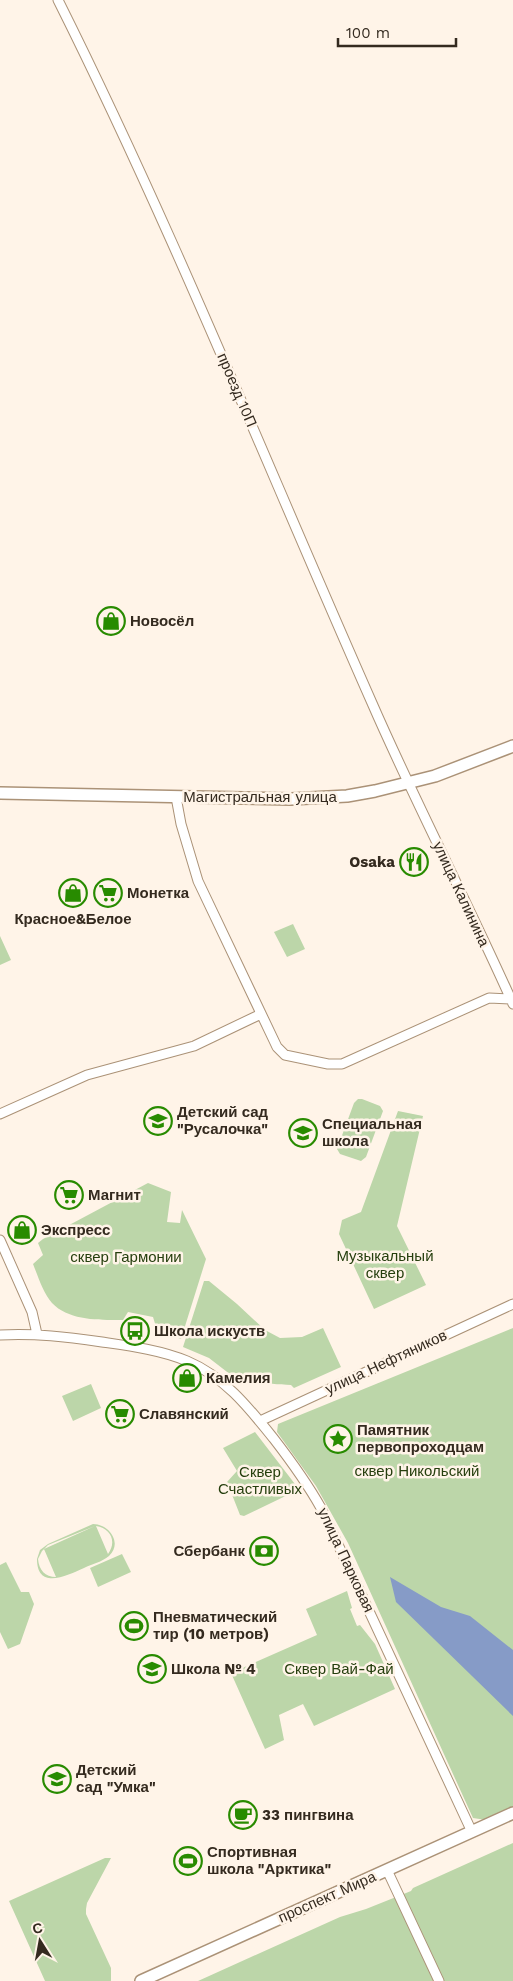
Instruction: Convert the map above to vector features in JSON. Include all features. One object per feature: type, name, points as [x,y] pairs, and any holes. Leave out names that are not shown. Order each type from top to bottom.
[{"type":"main road","name":"Магистральная улица","points":[[0,793],[176,797],[319,798],[347,796],[409,783],[456,769],[513,746]]},
{"type":"main road","name":"проспект Мира","points":[[141,1981],[513,1813]]},
{"type":"street","name":"проезд 10П","points":[[58,0],[96,76],[171,237],[372,705],[409,783]]},
{"type":"street","name":"улица Калинина","points":[[409,783],[512,1001]]},
{"type":"street","points":[[176,797],[181,824],[198,881],[277,1047],[286,1055],[335,1065],[348,1062],[489,998],[512,1001]]},
{"type":"street","points":[[0,1114],[87,1075],[194,1046],[262,1014]]},
{"type":"street","points":[[0,1240],[32,1312],[37,1334]]},
{"type":"street","name":"улица Нефтяников","points":[[260,1421],[513,1304]]},
{"type":"street","name":"улица Парковая","points":[[0,1335],[37,1334],[135,1347],[187,1361],[227,1385],[260,1421],[304,1479],[328,1521],[472,1832]]},
{"type":"street","points":[[387,1870],[438,1981]]},
{"type":"green space","points":[[293,924],[305,949],[287,957],[274,932]]},
{"type":"green space","points":[[0,936],[11,960],[0,965]]},
{"type":"green space","points":[[358,1099],[380,1106],[383,1111],[366,1157],[361,1161],[340,1154],[337,1149],[354,1103]]},
{"type":"green space","name":"Музыкальный сквер","points":[[398,1111],[423,1116],[397,1226],[426,1285],[374,1309],[339,1234],[342,1220],[361,1212]]},
{"type":"green space","name":"сквер Гармонии","points":[[148,1183],[171,1192],[167,1222],[180,1223],[182,1210],[206,1259],[181,1339],[157,1330],[153,1317],[128,1312],[123,1320],[105,1320],[76,1316],[59,1309],[46,1294],[33,1264],[43,1255],[38,1243],[43,1239]]},
{"type":"green space","points":[[204,1281],[209,1281],[265,1330],[280,1338],[302,1337],[323,1328],[341,1367],[294,1388],[291,1385],[271,1384],[252,1377],[244,1385],[209,1358],[183,1347]]},
{"type":"green space","name":"сквер Никольский","points":[[513,1328],[513,1806],[486,1820],[473,1818],[348,1543],[316,1486],[277,1432],[278,1424]]},
{"type":"green space","points":[[91,1384],[101,1408],[73,1421],[62,1396]]},
{"type":"green space","name":"Сквер Счастливых","points":[[255,1432],[298,1490],[244,1516],[240,1515],[227,1482],[237,1471],[223,1448]]},
{"type":"green space","points":[[93,1524],[104,1527],[109,1531],[114,1540],[115,1546],[109,1556],[103,1560],[62,1577],[54,1578],[42,1575],[38,1569],[37,1559],[40,1550],[48,1544]],"holes":[[[95,1526],[44,1549],[48,1545]],[[96,1526],[101,1527],[111,1536],[112,1545],[108,1554]],[[44,1549],[56,1577],[49,1576],[43,1572],[40,1566],[38,1559]]]},
{"type":"green space","points":[[122,1554],[131,1572],[98,1587],[90,1568]]},
{"type":"green space","points":[[6,1562],[21,1592],[29,1592],[34,1604],[20,1644],[8,1649],[0,1632],[0,1565]]},
{"type":"green space","name":"Сквер Вай-Фай","points":[[347,1591],[352,1608],[350,1609],[357,1626],[360,1625],[375,1644],[395,1689],[314,1726],[303,1704],[279,1715],[284,1740],[265,1749],[231,1673],[317,1635],[306,1609]]},
{"type":"green space","points":[[513,1843],[513,1981],[198,1981],[340,1917],[411,1891],[413,1888]]},
{"type":"green space","points":[[105,1858],[111,1858],[87,1903],[86,1914],[111,1968],[111,1981],[45,1981],[9,1901]]},
{"type":"water","points":[[390,1577],[441,1607],[470,1616],[513,1650],[513,1716],[396,1602]]},
{"type":"place","name":"Новосёл","points":[[111,621]]},
{"type":"place","name":"Osaka","points":[[414,862]]},
{"type":"place","name":"Красное&Белое","points":[[73,893]]},
{"type":"place","name":"Монетка","points":[[108,893]]},
{"type":"place","name":"Детский сад \"Русалочка\"","points":[[158,1121]]},
{"type":"place","name":"Специальная школа","points":[[303,1133]]},
{"type":"place","name":"Магнит","points":[[69,1195]]},
{"type":"place","name":"Экспресс","points":[[22,1230]]},
{"type":"place","name":"Школа искуств","points":[[135,1331]]},
{"type":"place","name":"Камелия","points":[[187,1378]]},
{"type":"place","name":"Славянский","points":[[120,1414]]},
{"type":"place","name":"Памятник первопроходцам","points":[[338,1439]]},
{"type":"place","name":"Сбербанк","points":[[264,1551]]},
{"type":"place","name":"Пневматический тир (10 метров)","points":[[134,1626]]},
{"type":"place","name":"Школа № 4","points":[[152,1669]]},
{"type":"place","name":"Детский сад \"Умка\"","points":[[57,1779]]},
{"type":"place","name":"33 пингвина","points":[[243,1815]]},
{"type":"place","name":"Спортивная школа \"Арктика\"","points":[[188,1861]]}]
